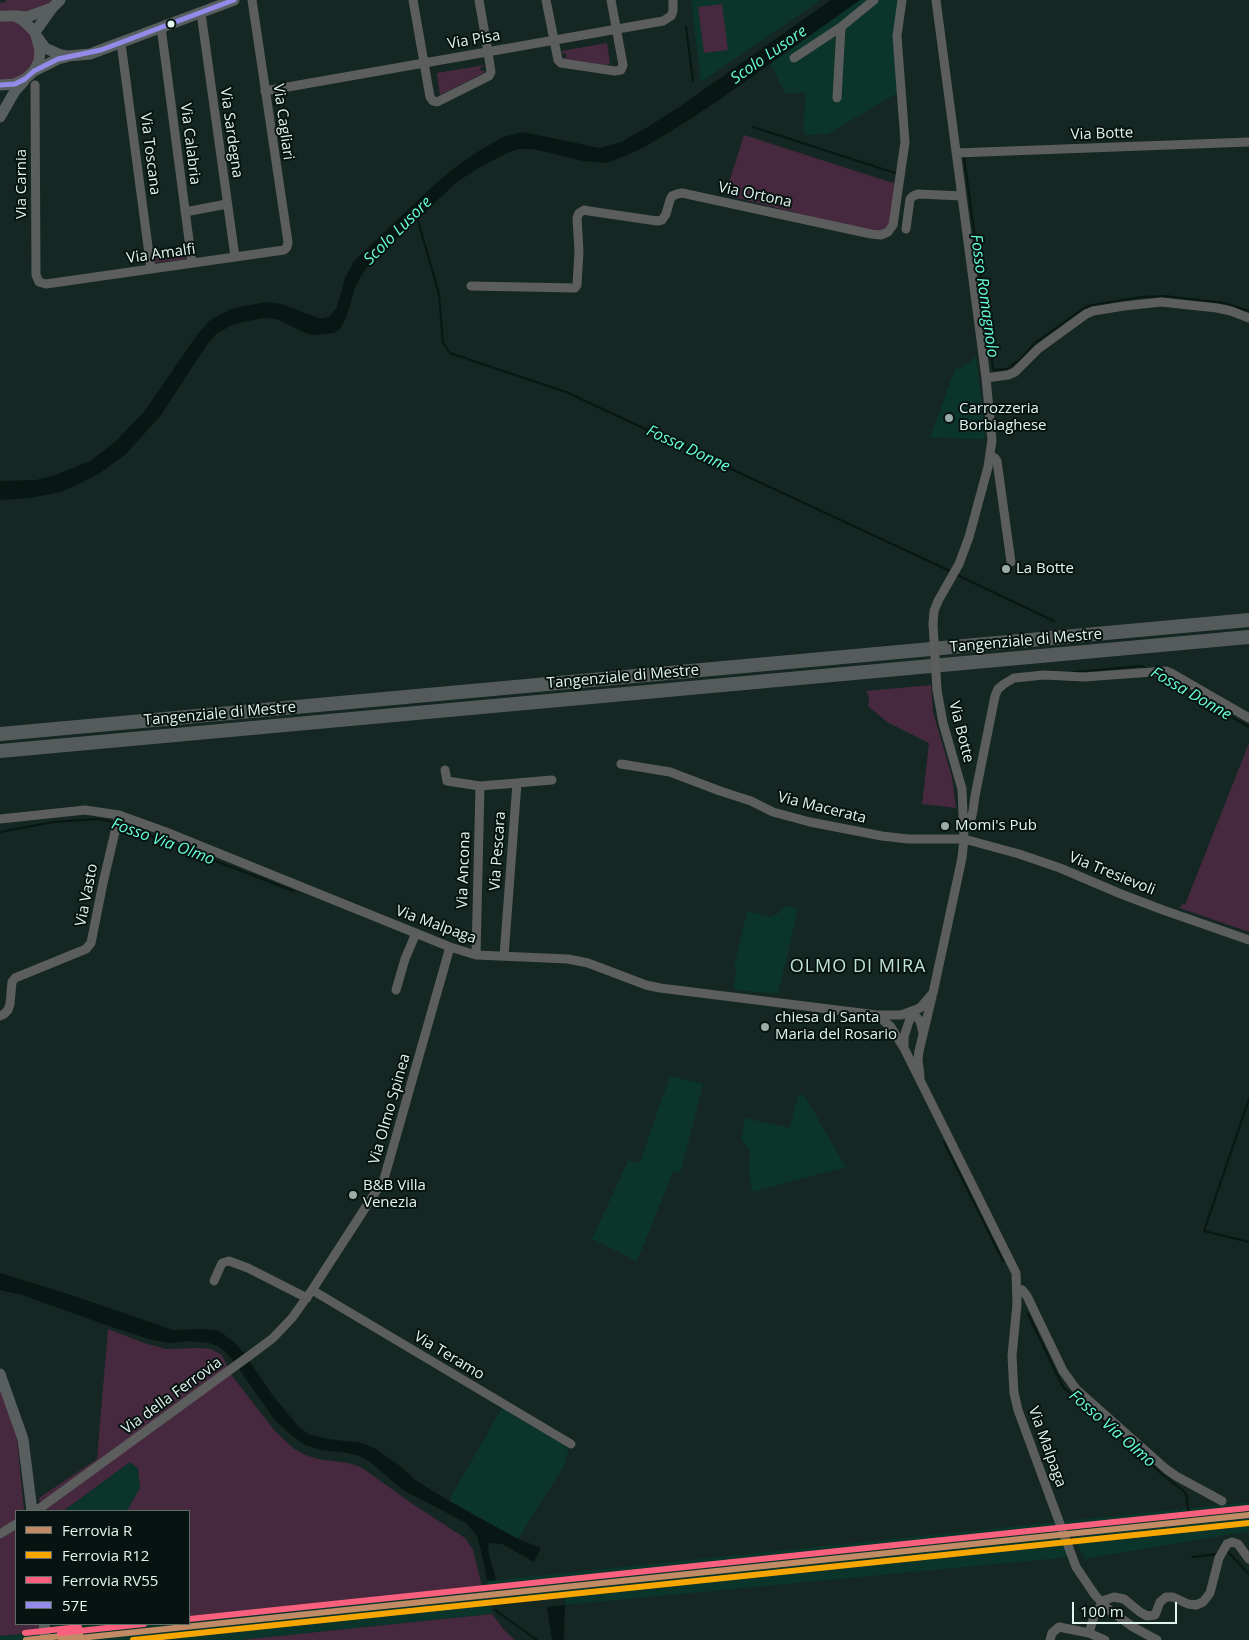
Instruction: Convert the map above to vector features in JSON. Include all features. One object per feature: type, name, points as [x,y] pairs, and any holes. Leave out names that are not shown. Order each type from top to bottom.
[{"type":"highway","name":"Tangenziale di Mestre","points":[[0,734],[1249,620]]},
{"type":"highway","name":"Tangenziale di Mestre","points":[[0,750],[1249,637]]},
{"type":"main road","points":[[0,117],[16,91],[58,59],[90,54],[234,0]]},
{"type":"main road","points":[[0,16],[27,17],[56,4]]},
{"type":"main road","points":[[0,85],[15,84],[31,79],[39,61],[40,50],[37,36],[56,4]]},
{"type":"main road","points":[[14,16],[24,20],[45,48],[68,56]]},
{"type":"main road","points":[[0,1374],[23,1439],[32,1510]]},
{"type":"main road","points":[[44,1625],[46,1640]]},
{"type":"street","name":"Via Cagliari","points":[[252,0],[287,247]]},
{"type":"street","points":[[413,0],[430,97],[431,100],[437,102],[489,76],[491,72],[479,0]]},
{"type":"street","points":[[546,0],[558,60],[561,63],[615,71],[621,70],[623,65],[612,0]]},
{"type":"street","name":"Via Pisa","points":[[265,91],[663,21],[673,11],[673,0]]},
{"type":"street","points":[[794,58],[841,27],[874,0]]},
{"type":"street","name":"Via Ortona","points":[[471,286],[575,288],[577,285],[577,218],[579,213],[584,210],[657,221],[662,220],[672,196],[677,194],[871,234],[881,235],[888,232],[893,225],[905,142],[897,36],[902,0]]},
{"type":"street","name":"Via Botte","points":[[933,993],[962,858],[964,839],[962,789],[937,690],[934,611],[954,573],[971,529],[990,456],[992,434],[936,0]]},
{"type":"street","name":"Via Sardegna","points":[[201,13],[235,257]]},
{"type":"street","name":"Via Calabria","points":[[161,27],[192,263]]},
{"type":"street","points":[[837,98],[841,27]]},
{"type":"street","name":"Via Toscana","points":[[121,43],[151,269]]},
{"type":"street","name":"Via Carnia","points":[[31,79],[36,276],[39,282]]},
{"type":"street","name":"Via Botte","points":[[956,153],[1249,142]]},
{"type":"street","points":[[906,229],[910,199],[913,196],[918,194],[962,196]]},
{"type":"street","points":[[185,212],[227,204]]},
{"type":"street","name":"Via Amalfi","points":[[39,282],[46,284],[280,251],[287,247]]},
{"type":"street","points":[[986,378],[1008,375],[1015,372],[1038,349],[1086,314],[1093,311],[1161,302],[1217,308],[1249,318]]},
{"type":"street","name":"Via Botte","points":[[990,456],[995,458],[997,462],[1011,562]]},
{"type":"street","points":[[964,823],[971,820],[992,707],[998,689],[1014,678],[1044,675],[1074,677],[1142,674],[1160,671],[1171,673],[1249,718]]},
{"type":"street","name":"Via Macerata","points":[[620,764],[670,772],[751,801],[773,812],[810,822],[908,839],[964,839]]},
{"type":"street","points":[[445,770],[447,781],[480,786],[552,780]]},
{"type":"street","name":"Via Pescara","points":[[504,956],[517,784]]},
{"type":"street","name":"Via Ancona","points":[[476,955],[480,786]]},
{"type":"street","name":"Via Malpaga","points":[[0,819],[85,810],[166,832],[450,947],[476,955],[568,959],[588,963],[646,985],[660,988],[877,1014],[901,1015],[912,1012]]},
{"type":"street","name":"Via Vasto","points":[[0,1016],[8,1010],[12,982],[15,978],[86,948],[91,943],[117,820]]},
{"type":"street","name":"Via Tresievoli","points":[[964,839],[1019,854],[1060,868],[1121,894],[1249,940]]},
{"type":"street","points":[[396,990],[405,959],[416,933]]},
{"type":"street","name":"Via Olmo Spinea","points":[[310,1294],[384,1179],[450,947]]},
{"type":"street","points":[[905,1050],[904,1038],[912,1012],[920,1008],[933,993]]},
{"type":"street","name":"Via Malpaga","points":[[921,1082],[918,1059],[933,993]]},
{"type":"street","points":[[912,1012],[920,1021],[923,1034]]},
{"type":"street","name":"Via Malpaga","points":[[877,1014],[891,1027],[905,1050],[909,1062],[921,1082],[1016,1274],[1018,1304],[1012,1356],[1014,1393],[1018,1410],[1076,1567],[1095,1595],[1108,1609],[1132,1627],[1157,1640]]},
{"type":"street","name":"Via Teramo","points":[[214,1281],[222,1263],[229,1261],[310,1294],[571,1444]]},
{"type":"street","name":"Via Malpaga","points":[[1018,1289],[1022,1290],[1027,1296],[1070,1383],[1166,1469],[1222,1501]]},
{"type":"street","name":"Via della Ferrovia","points":[[38,1510],[57,1498],[273,1338],[292,1318],[310,1294]]},
{"type":"street","points":[[0,1534],[15,1525]]},
{"type":"street","points":[[1088,1633],[1098,1608],[1105,1600],[1119,1597],[1147,1616],[1155,1614],[1160,1602],[1166,1597],[1173,1597],[1192,1605],[1203,1602],[1210,1593],[1223,1548],[1228,1544],[1236,1543],[1249,1559]]},
{"type":"street","points":[[1050,1640],[1052,1633],[1059,1627],[1088,1633],[1105,1640]]},
{"type":"shaded area","points":[[7,0],[52,0],[44,8],[28,14],[0,10],[0,3]]},
{"type":"shaded area","points":[[691,0],[821,0],[701,82]]},
{"type":"shaded area","points":[[860,0],[898,0],[901,91],[828,134],[805,135],[803,128],[806,93],[785,93],[770,63]]},
{"type":"shaded area","points":[[722,4],[728,50],[704,53],[698,7]]},
{"type":"shaded area","points":[[0,19],[16,21],[30,32],[37,54],[26,75],[0,83]]},
{"type":"shaded area","points":[[607,43],[610,63],[608,65],[563,60],[563,58],[567,57],[566,53],[562,54],[562,51]]},
{"type":"shaded area","points":[[484,65],[480,68],[481,71],[484,70],[484,73],[440,95],[437,73]]},
{"type":"shaded area","points":[[744,135],[896,184],[888,233],[880,234],[725,195]]},
{"type":"shaded area","points":[[186,247],[186,259],[154,262],[152,251]]},
{"type":"shaded area","points":[[976,357],[985,433],[984,439],[930,438],[955,369],[960,368]]},
{"type":"shaded area","points":[[931,685],[933,712],[952,777],[956,808],[922,804],[929,743],[887,722],[868,706],[869,696],[866,691]]},
{"type":"shaded area","points":[[1249,743],[1249,932],[1180,908],[1182,904],[1185,905]]},
{"type":"shaded area","points":[[785,906],[798,909],[778,994],[735,990],[736,968],[734,968],[747,911],[770,917],[777,914]]},
{"type":"shaded area","points":[[670,1076],[703,1084],[681,1171],[673,1172],[637,1261],[592,1239],[628,1161],[640,1162]]},
{"type":"shaded area","points":[[798,1094],[804,1095],[846,1167],[752,1192],[749,1172],[750,1150],[741,1140],[745,1118],[790,1128]]},
{"type":"shaded area","points":[[108,1329],[166,1349],[211,1349],[222,1355],[232,1376],[275,1431],[294,1449],[318,1459],[348,1463],[361,1467],[411,1503],[465,1538],[473,1550],[482,1586],[190,1616],[190,1510],[128,1510],[140,1488],[138,1468],[130,1462],[64,1510],[41,1510],[39,1498],[97,1459]]},
{"type":"shaded area","points":[[0,1387],[17,1438],[24,1510],[15,1510],[15,1625],[38,1625],[39,1632],[0,1636]]},
{"type":"shaded area","points":[[502,1408],[526,1423],[570,1441],[565,1464],[518,1539],[451,1502],[451,1496]]},
{"type":"shaded area","points":[[130,1462],[138,1468],[140,1488],[128,1510],[64,1510]]},
{"type":"shaded area","points":[[1249,1502],[1249,1531],[1085,1559],[1074,1537],[1062,1538],[1071,1557],[565,1605],[566,1595],[491,1603],[487,1581]]},
{"type":"shaded area","points":[[485,1585],[492,1614],[240,1640],[0,1640],[0,1636],[53,1630],[53,1625],[190,1625],[190,1616]]},
{"type":"shaded area","points":[[492,1614],[505,1631],[515,1640],[240,1640]]},
{"type":"water","name":"Scolo Lusore","points":[[831,0],[860,0],[719,100],[643,148],[606,163],[583,161],[533,149],[519,149],[480,167],[457,182],[371,262],[355,288],[346,318],[340,329],[334,333],[308,334],[276,319],[263,318],[230,326],[216,334],[206,346],[161,415],[125,455],[97,475],[60,492],[31,498],[0,500],[0,481],[36,480],[56,475],[90,461],[115,442],[144,412],[197,335],[215,317],[231,309],[265,302],[282,304],[318,318],[330,316],[337,307],[345,278],[354,261],[435,184],[479,151],[503,137],[523,132],[600,148],[621,142],[682,105]]},
{"type":"water","points":[[0,1273],[173,1330],[202,1329],[219,1331],[233,1341],[243,1352],[273,1396],[299,1427],[308,1434],[328,1439],[362,1443],[374,1448],[399,1465],[415,1480],[451,1502],[518,1539],[541,1548],[534,1562],[502,1544],[489,1543],[489,1554],[496,1580],[487,1581],[477,1536],[466,1523],[403,1490],[360,1456],[321,1450],[305,1445],[274,1419],[237,1366],[225,1351],[218,1346],[190,1341],[171,1343],[152,1340],[22,1295],[0,1290]]},
{"type":"water","points":[[565,1605],[564,1640],[552,1640],[547,1607]]},
{"type":"waterway","name":"Fosso Romagnolo","points":[[686,27],[693,81]]},
{"type":"waterway","name":"Fosso Romagnolo","points":[[753,127],[895,173]]},
{"type":"waterway","name":"Fosso Romagnolo","points":[[964,157],[994,370],[1007,369],[1021,359],[1035,343],[1084,308],[1092,305],[1141,297],[1165,296],[1225,303],[1249,311]]},
{"type":"waterway","name":"Fossa Donne","points":[[417,217],[439,294],[443,343],[450,353],[566,392],[950,571]]},
{"type":"waterway","name":"Fossa Donne","points":[[957,575],[1054,621]]},
{"type":"waterway","name":"Fossa Donne","points":[[1073,672],[1142,666],[1147,669]]},
{"type":"waterway","name":"Fossa Donne","points":[[1158,675],[1249,727]]},
{"type":"waterway","name":"Fosso Via Olmo","points":[[0,832],[53,822],[98,819],[113,822]]},
{"type":"waterway","name":"Fosso Via Olmo","points":[[120,824],[293,891]]},
{"type":"waterway","points":[[1249,1099],[1204,1231],[1249,1242]]},
{"type":"waterway","name":"Fosso Via Olmo","points":[[944,1142],[1003,1261]]},
{"type":"waterway","name":"Fosso Via Olmo","points":[[1028,1314],[1063,1387],[1163,1475],[1184,1491],[1187,1497],[1188,1511]]},
{"type":"waterway","name":"Fosso Via Olmo","points":[[1226,1553],[1228,1552],[1249,1574]]},
{"type":"waterway","name":"Fosso Via Olmo","points":[[1192,1557],[1218,1554]]},
{"type":"waterway","points":[[495,1610],[537,1640]]},
{"type":"rail line","name":"RV55","points":[[190,1619],[1248,1508]]},
{"type":"rail line","name":"R","points":[[61,1640],[1249,1515]]},
{"type":"rail line","name":"R12","points":[[133,1640],[1249,1523]]},
{"type":"rail line","name":"RV55","points":[[60,1633],[135,1625]]},
{"type":"rail line","name":"RV55","points":[[25,1633],[79,1627]]},
{"type":"rail line","name":"R","points":[[26,1640],[80,1634]]},
{"type":"transit line","name":"57E","points":[[0,85],[15,84],[25,79],[34,71],[58,59],[101,50],[234,0]]},
{"type":"place","name":"Carrozzeria Borbiaghese","points":[[949,418]]},
{"type":"place","name":"La Botte","points":[[1006,569]]},
{"type":"place","name":"Momi's Pub","points":[[945,826]]},
{"type":"place","name":"chiesa di Santa Maria del Rosario","points":[[765,1027]]},
{"type":"place","name":"B&B Villa Venezia","points":[[353,1195]]},
{"type":"district","name":"OLMO DI MIRA","points":[[858,967]]}]
